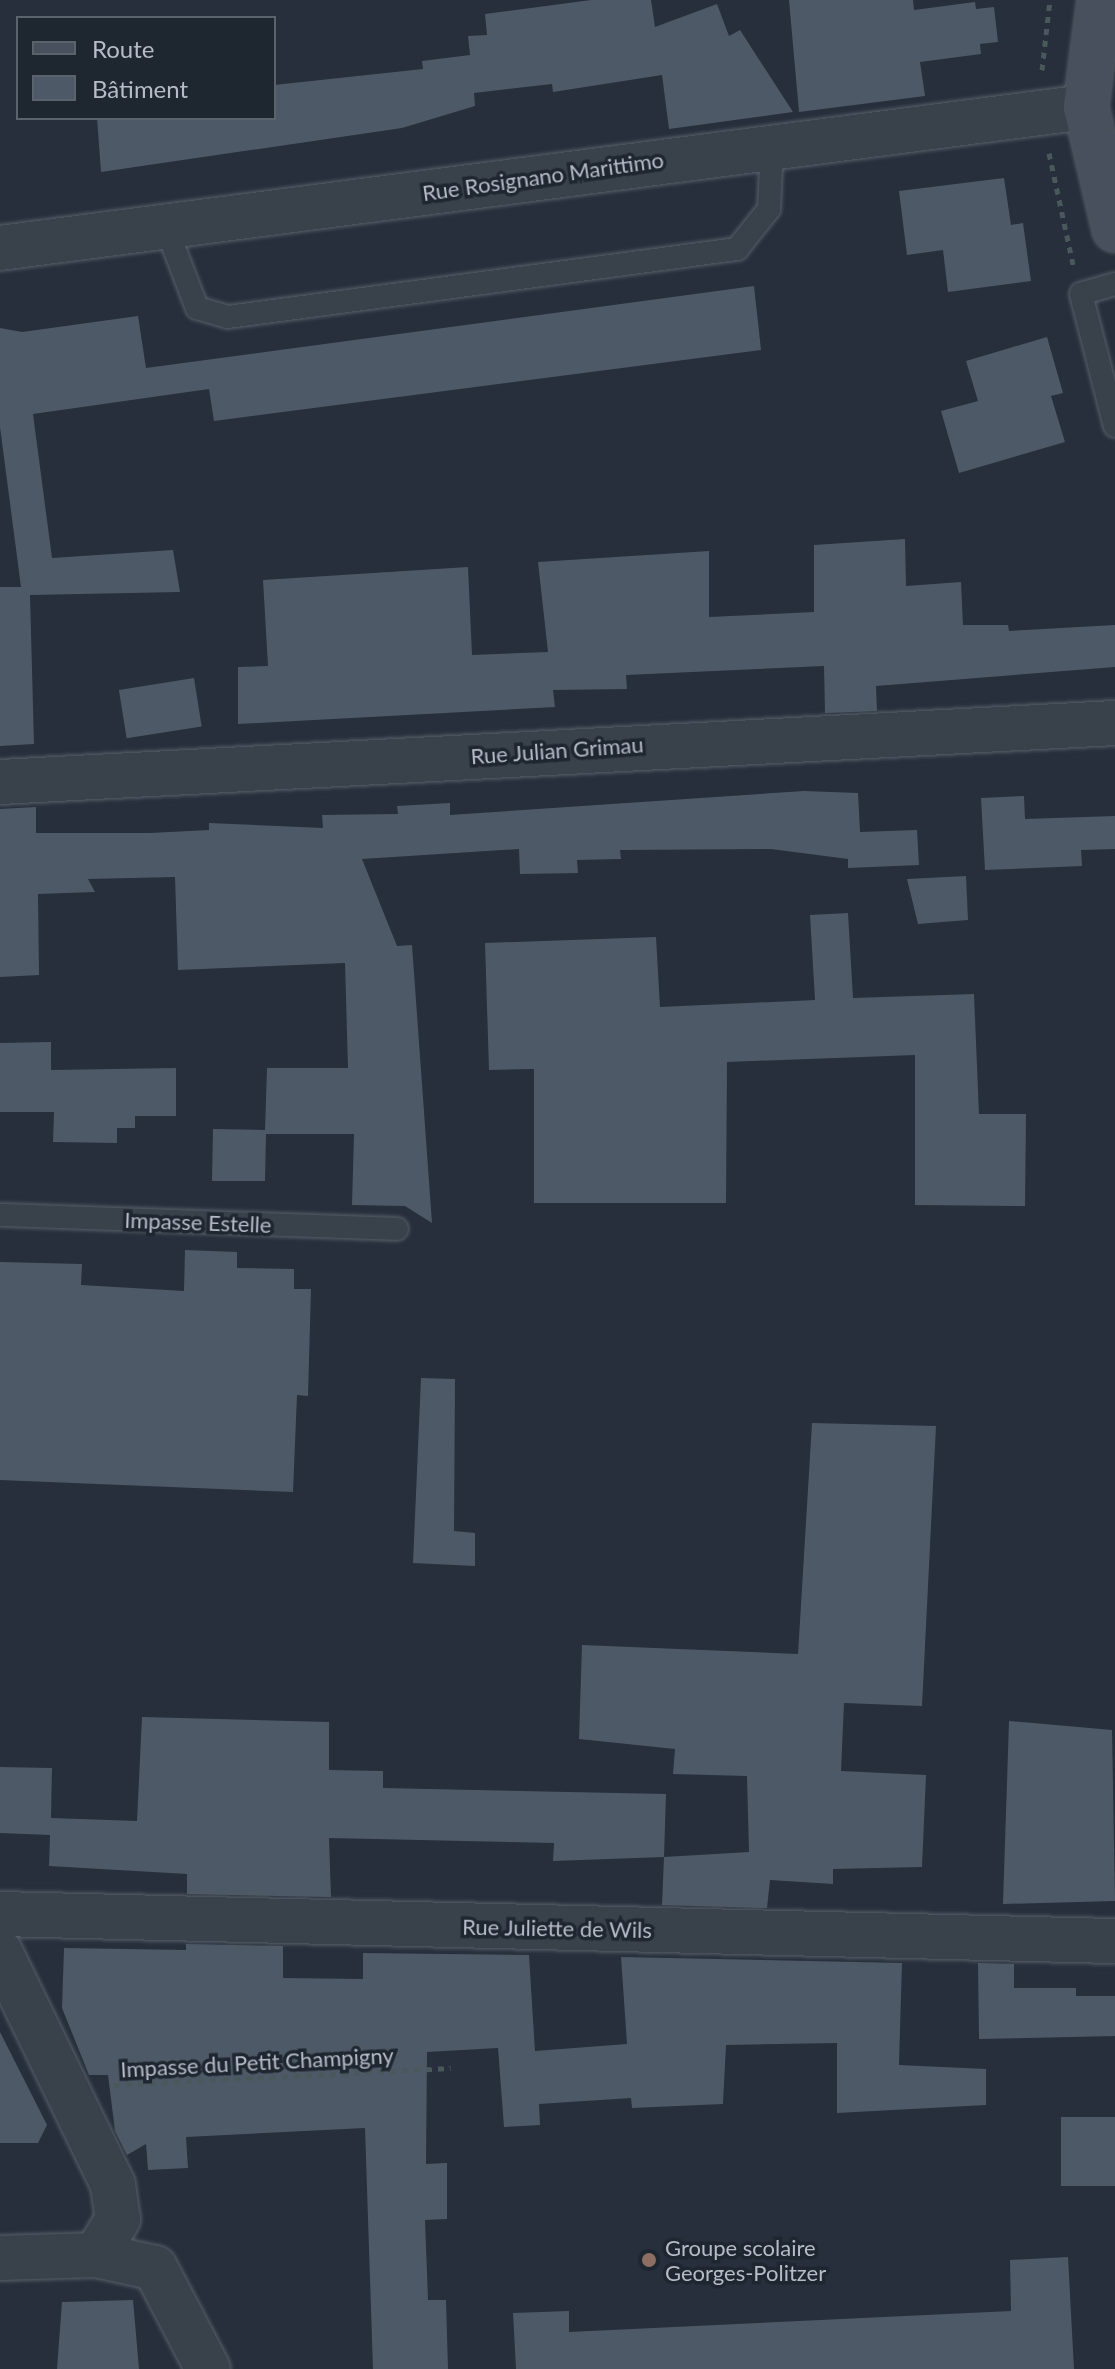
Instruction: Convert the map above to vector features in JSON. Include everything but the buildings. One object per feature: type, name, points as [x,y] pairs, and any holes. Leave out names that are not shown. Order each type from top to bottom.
[{"type":"main road","points":[[1100,0],[1100,106],[1115,230]]},
{"type":"street","name":"Rue Rosignano Marittimo","points":[[0,248],[1100,106]]},
{"type":"street","name":"Rue Julian Grimau","points":[[0,782],[1115,723]]},
{"type":"street","name":"Rue Juliette de Wils","points":[[0,1914],[1115,1941]]},
{"type":"street","points":[[0,1952],[113,2185],[118,2219],[96,2255]]},
{"type":"street","points":[[0,2258],[96,2255],[155,2268],[208,2369]]},
{"type":"lane","points":[[166,227],[197,308],[228,317],[737,249],[769,209],[772,146]]},
{"type":"lane","points":[[1115,284],[1081,294],[1115,426]]},
{"type":"lane","name":"Impasse Estelle","points":[[0,1215],[397,1229]]},
{"type":"path","points":[[1040,86],[1050,1]]},
{"type":"path","points":[[1047,144],[1081,294]]},
{"type":"path","name":"Impasse du Petit Champigny","points":[[65,2088],[451,2068]]},
{"type":"place","name":"Groupe scolaire Georges-Politzer","points":[[649,2260]]}]
